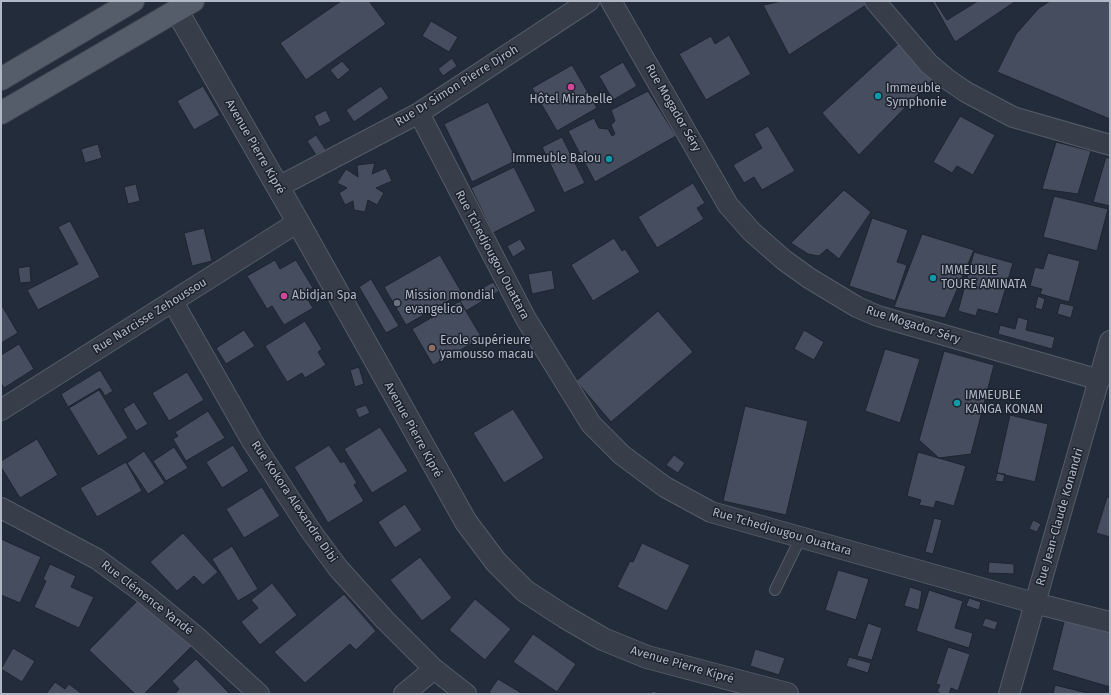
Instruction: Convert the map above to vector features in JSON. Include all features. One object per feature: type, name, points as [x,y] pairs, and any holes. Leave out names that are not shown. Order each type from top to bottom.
[{"type":"main road","points":[[1,79],[133,1]]},
{"type":"main road","points":[[1,113],[185,6]]},
{"type":"street","name":"Rue Dr Simon Pierre Djroh","points":[[278,187],[419,113],[589,1]]},
{"type":"street","name":"Rue Mogador Séry","points":[[611,1],[728,205],[752,232],[784,260],[809,278],[858,307],[878,316],[1100,380]]},
{"type":"street","points":[[875,1],[929,64],[966,92],[1013,117],[1110,145]]},
{"type":"street","name":"Avenue Pierre Kipré","points":[[185,6],[278,187],[466,522],[496,562],[525,590],[565,617],[603,638],[647,657],[787,694]]},
{"type":"street","name":"Rue Tchedjougou Ouattara","points":[[419,113],[526,319],[547,356],[590,424],[622,455],[664,487],[711,512],[1034,604],[1110,622]]},
{"type":"street","name":"Rue Narcisse Zehoussou","points":[[1,410],[298,222]]},
{"type":"street","name":"Rue Kokora Alexandre Dibi","points":[[172,302],[252,440],[310,530],[338,568],[385,620],[434,669],[466,694]]},
{"type":"street","name":"Rue Jean-Claude Konandri","points":[[1009,694],[1100,380],[1110,340]]},
{"type":"street","name":"Rue Clémence Yandé","points":[[1,508],[96,559],[129,582],[199,639],[260,694]]},
{"type":"street","points":[[404,694],[434,669]]},
{"type":"lane","points":[[775,590],[802,538]]},
{"type":"building","points":[[341,1],[369,1],[386,24],[306,80],[280,43]]},
{"type":"building","points":[[782,1],[868,1],[869,3],[789,55],[763,5]]},
{"type":"building","points":[[932,1],[935,1],[947,20],[978,1],[1016,1],[955,42]]},
{"type":"building","points":[[1050,1],[1110,1],[1110,119],[997,72],[1016,34],[1039,8]]},
{"type":"building","points":[[431,21],[458,37],[449,52],[422,36]]},
{"type":"building","points":[[729,35],[751,74],[706,100],[679,54],[711,36],[715,44]]},
{"type":"building","name":"Immeuble Symphonie","points":[[898,44],[932,80],[859,155],[822,113]]},
{"type":"building","points":[[452,58],[457,66],[443,76],[438,69]]},
{"type":"building","points":[[342,61],[350,70],[338,80],[330,70]]},
{"type":"building","points":[[623,62],[637,86],[613,100],[599,76]]},
{"type":"building","points":[[572,65],[597,108],[557,131],[532,88]]},
{"type":"building","points":[[203,86],[220,115],[194,130],[177,101]]},
{"type":"building","points":[[381,86],[389,98],[354,122],[346,110]]},
{"type":"building","name":"Immeuble Balou","points":[[648,91],[676,136],[595,182],[568,131],[594,118],[599,128],[608,129],[612,136],[615,134],[611,125],[615,121],[611,110]]},
{"type":"building","points":[[488,102],[517,160],[472,182],[444,124]]},
{"type":"building","points":[[326,110],[331,121],[319,127],[314,116]]},
{"type":"building","points":[[960,116],[995,135],[973,175],[957,166],[952,173],[933,162]]},
{"type":"building","points":[[768,126],[795,171],[762,190],[754,177],[744,183],[733,165],[762,148],[754,134]]},
{"type":"building","points":[[316,135],[326,150],[316,155],[307,141]]},
{"type":"building","points":[[562,137],[585,183],[564,193],[542,147]]},
{"type":"building","points":[[1056,142],[1091,151],[1078,194],[1042,189]]},
{"type":"building","points":[[98,144],[102,158],[85,163],[81,149]]},
{"type":"building","points":[[1106,157],[1110,159],[1110,206],[1093,202]]},
{"type":"building","points":[[375,163],[372,174],[386,168],[392,181],[376,188],[384,193],[377,205],[368,200],[365,212],[354,210],[353,201],[345,205],[339,193],[347,188],[337,183],[346,169],[358,177],[357,165]]},
{"type":"building","points":[[514,167],[536,211],[493,233],[471,188]]},
{"type":"building","points":[[693,183],[705,203],[697,208],[704,219],[657,248],[638,217]]},
{"type":"building","points":[[136,184],[140,201],[128,204],[124,187]]},
{"type":"building","points":[[844,190],[871,212],[839,259],[827,249],[819,256],[808,254],[791,243]]},
{"type":"building","points":[[1054,196],[1108,209],[1097,251],[1043,237]]},
{"type":"building","points":[[872,218],[908,230],[897,262],[907,265],[895,301],[849,286]]},
{"type":"building","points":[[70,221],[100,277],[38,310],[27,290],[78,264],[58,227]]},
{"type":"building","points":[[204,228],[212,261],[192,266],[184,233]]},
{"type":"building","name":"IMMEUBLE TOURE AMINATA","points":[[922,234],[974,250],[945,318],[894,307]]},
{"type":"building","points":[[614,238],[622,251],[625,249],[640,272],[593,301],[571,265]]},
{"type":"building","points":[[520,239],[526,249],[513,257],[507,246]]},
{"type":"building","points":[[974,252],[1013,263],[998,314],[978,309],[976,316],[958,311]]},
{"type":"building","points":[[1048,253],[1080,261],[1069,302],[1040,294],[1042,289],[1030,286],[1035,267],[1043,269]]},
{"type":"building","points":[[440,255],[462,293],[406,325],[384,287]]},
{"type":"building","points":[[275,260],[280,269],[296,260],[313,288],[304,293],[313,308],[284,325],[272,306],[267,309],[247,276]]},
{"type":"building","points":[[30,266],[31,282],[20,283],[18,268]]},
{"type":"building","points":[[552,270],[555,289],[532,294],[528,274]]},
{"type":"building","points":[[371,279],[399,326],[386,333],[359,287]]},
{"type":"building","points":[[493,282],[499,291],[466,311],[460,301]]},
{"type":"building","points":[[1038,296],[1045,299],[1042,310],[1035,308]]},
{"type":"building","points":[[460,301],[482,338],[433,365],[412,329]]},
{"type":"building","points":[[1060,303],[1074,306],[1071,318],[1057,314]]},
{"type":"building","points":[[1,304],[18,333],[1,343]]},
{"type":"building","points":[[658,311],[693,352],[611,422],[576,381]]},
{"type":"building","points":[[1018,317],[1028,320],[1026,330],[1055,337],[1052,349],[998,334],[1000,325],[1015,329]]},
{"type":"building","points":[[305,321],[322,349],[318,352],[326,365],[305,378],[302,373],[287,382],[265,346]]},
{"type":"building","points":[[244,330],[255,346],[226,364],[216,348]]},
{"type":"building","points":[[804,330],[824,342],[814,360],[794,349]]},
{"type":"building","points":[[19,344],[34,369],[4,388],[1,383],[1,355]]},
{"type":"building","points":[[885,349],[920,359],[900,423],[865,411]]},
{"type":"building","name":"IMMEUBLE KANGA KONAN","points":[[944,351],[994,365],[971,454],[939,458],[919,440]]},
{"type":"building","points":[[359,367],[364,384],[355,387],[350,370]]},
{"type":"building","points":[[100,370],[113,391],[105,396],[100,388],[68,407],[61,394]]},
{"type":"building","points":[[187,372],[204,400],[169,421],[152,393]]},
{"type":"building","points":[[99,390],[128,438],[98,456],[69,408]]},
{"type":"building","points":[[134,402],[148,424],[136,431],[123,409]]},
{"type":"building","points":[[366,405],[370,413],[359,418],[355,409]]},
{"type":"building","points":[[745,406],[808,421],[786,515],[723,501]]},
{"type":"building","points":[[513,409],[544,458],[504,483],[473,433]]},
{"type":"building","points":[[208,411],[225,438],[186,461],[173,439],[178,436],[175,432]]},
{"type":"building","points":[[1010,415],[1048,424],[1035,482],[997,473]]},
{"type":"building","points":[[380,427],[408,471],[372,493],[344,449]]},
{"type":"building","points":[[37,439],[58,475],[20,498],[1,467],[1,461]]},
{"type":"building","points":[[233,445],[249,471],[222,488],[206,462]]},
{"type":"building","points":[[329,445],[341,463],[344,461],[357,483],[354,485],[364,501],[328,523],[294,467]]},
{"type":"building","points":[[174,447],[188,468],[166,481],[153,461]]},
{"type":"building","points":[[144,451],[165,483],[148,494],[127,463]]},
{"type":"building","points":[[918,452],[966,466],[954,506],[936,501],[934,508],[919,505],[921,500],[907,496]]},
{"type":"building","points":[[674,455],[685,463],[678,473],[666,465]]},
{"type":"building","points":[[126,462],[142,491],[97,517],[80,488]]},
{"type":"building","points":[[997,473],[1005,474],[1003,482],[995,481]]},
{"type":"building","points":[[262,487],[280,516],[244,538],[226,509]]},
{"type":"building","points":[[1107,497],[1110,498],[1110,537],[1096,533]]},
{"type":"building","points":[[405,504],[422,530],[395,548],[378,522]]},
{"type":"building","points":[[934,518],[942,520],[933,554],[925,552]]},
{"type":"building","points":[[1033,520],[1041,524],[1037,532],[1029,529]]},
{"type":"building","points":[[183,533],[218,572],[203,585],[194,576],[177,591],[150,562]]},
{"type":"building","points":[[1,539],[41,557],[20,603],[1,595]]},
{"type":"building","points":[[642,543],[690,565],[667,611],[617,587],[630,561],[633,562]]},
{"type":"building","points":[[232,546],[258,589],[238,601],[212,559]]},
{"type":"building","points":[[420,557],[452,598],[422,621],[390,580]]},
{"type":"building","points":[[989,562],[1014,564],[1014,574],[988,573]]},
{"type":"building","points":[[50,564],[76,576],[71,587],[94,597],[79,628],[34,607],[46,581],[43,579]]},
{"type":"building","points":[[838,570],[869,579],[856,620],[825,610]]},
{"type":"building","points":[[272,583],[297,615],[260,645],[241,622],[258,608],[251,600]]},
{"type":"building","points":[[910,587],[922,591],[919,610],[904,606]]},
{"type":"building","points":[[929,590],[963,601],[955,628],[973,633],[969,648],[916,631]]},
{"type":"building","points":[[344,594],[376,631],[356,650],[350,644],[305,683],[274,652]]},
{"type":"building","points":[[142,596],[193,645],[144,694],[135,694],[89,650]]},
{"type":"building","points":[[969,598],[981,602],[979,610],[966,606]]},
{"type":"building","points":[[475,599],[511,629],[485,660],[449,630]]},
{"type":"building","points":[[985,618],[998,622],[995,630],[982,626]]},
{"type":"building","points":[[1065,618],[1110,629],[1110,687],[1052,670]]},
{"type":"building","points":[[868,623],[882,628],[872,660],[857,656]]},
{"type":"building","points":[[533,634],[576,664],[557,692],[513,662]]},
{"type":"building","points":[[948,647],[970,654],[958,691],[951,688],[949,694],[942,694],[937,692],[940,685],[936,684]]},
{"type":"building","points":[[13,648],[35,661],[22,682],[1,669]]},
{"type":"building","points":[[755,649],[785,658],[779,675],[750,666]]},
{"type":"building","points":[[849,657],[871,663],[868,673],[846,666]]},
{"type":"building","points":[[196,659],[230,694],[175,694],[179,689],[172,681]]},
{"type":"building","points":[[498,679],[523,694],[492,694],[489,692]]},
{"type":"building","points":[[55,682],[65,689],[69,684],[82,694],[46,694]]},
{"type":"building","points":[[1055,685],[1091,694],[1053,694]]},
{"type":"building","points":[[652,691],[663,694],[651,694]]},
{"type":"place","name":"Hôtel Mirabelle","points":[[571,87]]},
{"type":"place","name":"Immeuble Symphonie","points":[[878,96]]},
{"type":"place","name":"Immeuble Balou","points":[[609,159]]},
{"type":"place","name":"IMMEUBLE TOURE AMINATA","points":[[933,278]]},
{"type":"place","name":"Abidjan Spa","points":[[284,296]]},
{"type":"place","name":"Mission mondial evangelico","points":[[397,303]]},
{"type":"place","name":"Ecole supérieure yamousso macau","points":[[432,348]]},
{"type":"place","name":"IMMEUBLE KANGA KONAN","points":[[957,403]]}]
